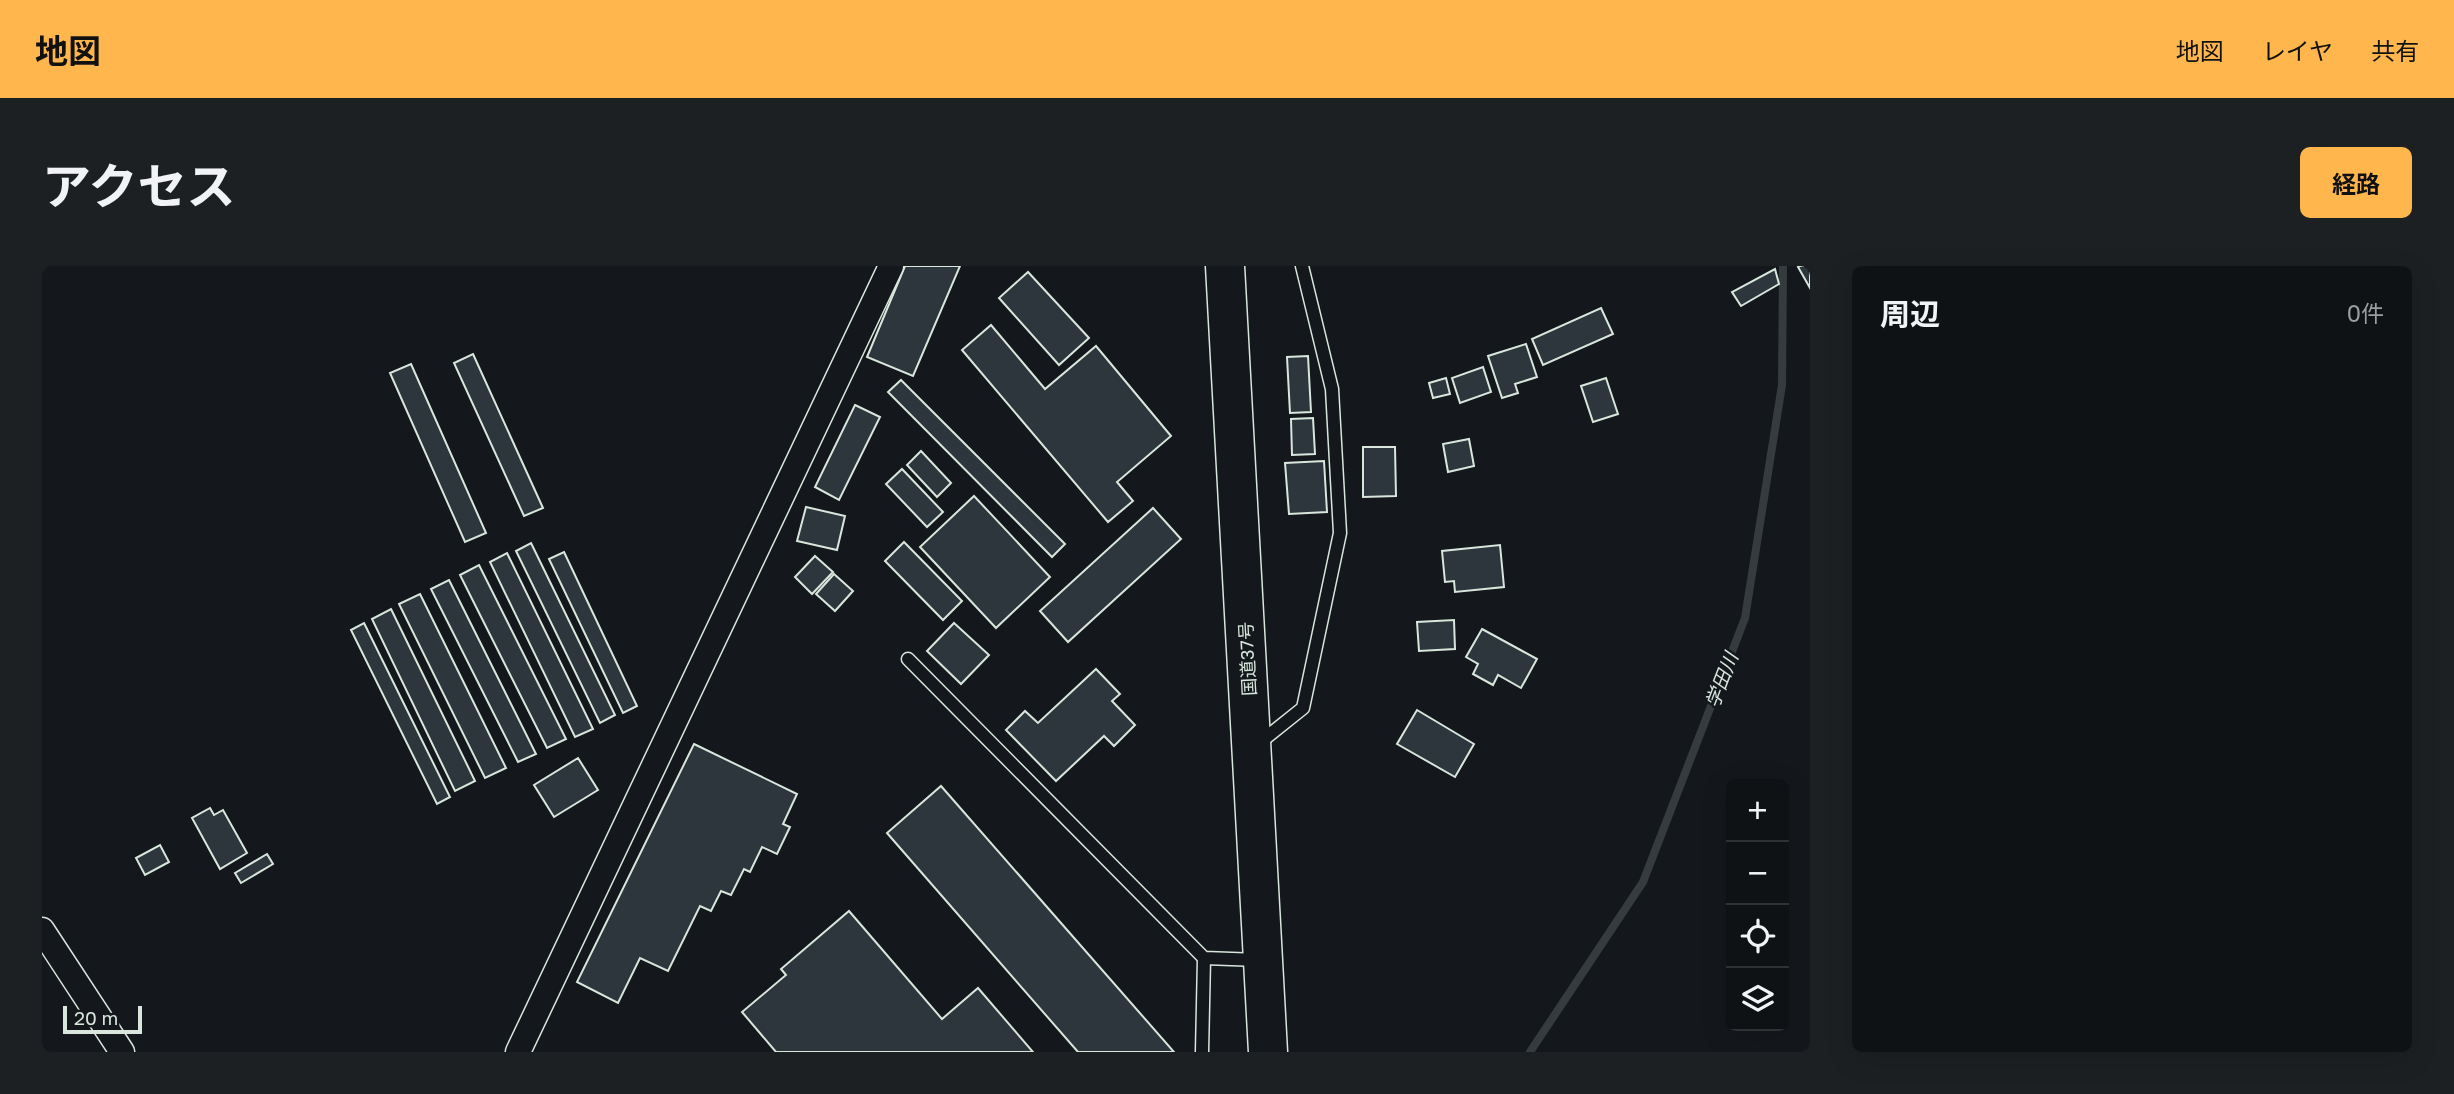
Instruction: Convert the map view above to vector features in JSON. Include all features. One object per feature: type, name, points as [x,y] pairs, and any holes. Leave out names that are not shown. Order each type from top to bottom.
[{"type":"highway","name":"国道37号","points":[[1226,266],[1268,1052]]},
{"type":"street","points":[[518,1052],[891,266]]},
{"type":"street","points":[[42,929],[122,1052]]},
{"type":"lane","points":[[1252,748],[1303,708],[1340,533],[1332,389],[1302,266]]},
{"type":"lane","points":[[908,659],[1203,958],[1263,960]]},
{"type":"lane","points":[[1202,1052],[1203,958]]},
{"type":"building","points":[[905,266],[960,266],[913,376],[867,357]]},
{"type":"building","points":[[1810,266],[1810,288],[1798,267]]},
{"type":"building","points":[[1775,269],[1779,284],[1741,306],[1732,292]]},
{"type":"building","points":[[1028,272],[1089,338],[1059,365],[999,298]]},
{"type":"building","points":[[1601,308],[1613,334],[1543,365],[1532,339]]},
{"type":"building","points":[[991,325],[1045,389],[1096,346],[1171,436],[1117,482],[1133,501],[1108,522],[962,350]]},
{"type":"building","points":[[1526,344],[1537,377],[1515,384],[1518,393],[1502,398],[1488,356]]},
{"type":"building","points":[[473,354],[543,508],[524,516],[454,363]]},
{"type":"building","points":[[1308,356],[1311,412],[1290,413],[1287,357]]},
{"type":"building","points":[[411,364],[486,533],[465,542],[390,373]]},
{"type":"building","points":[[1483,367],[1491,392],[1460,403],[1452,378]]},
{"type":"building","points":[[1446,378],[1450,394],[1433,398],[1429,383]]},
{"type":"building","points":[[1606,378],[1618,414],[1593,422],[1581,386]]},
{"type":"building","points":[[901,380],[1065,544],[1052,557],[888,392]]},
{"type":"building","points":[[855,405],[880,417],[839,500],[815,487]]},
{"type":"building","points":[[1313,418],[1315,454],[1292,455],[1291,419]]},
{"type":"building","points":[[1469,439],[1474,466],[1448,472],[1443,444]]},
{"type":"building","points":[[1363,447],[1395,447],[1396,496],[1363,497]]},
{"type":"building","points":[[921,451],[951,483],[937,497],[907,465]]},
{"type":"building","points":[[1324,461],[1327,512],[1289,514],[1285,463]]},
{"type":"building","points":[[902,469],[943,512],[927,527],[886,484]]},
{"type":"building","points":[[974,496],[1050,577],[996,628],[920,547]]},
{"type":"building","points":[[806,507],[845,516],[837,550],[797,541]]},
{"type":"building","points":[[1153,508],[1181,539],[1068,642],[1040,611]]},
{"type":"building","points":[[904,542],[962,601],[943,620],[885,561]]},
{"type":"building","points":[[531,543],[615,715],[600,723],[516,551]]},
{"type":"building","points":[[1500,545],[1504,587],[1455,592],[1454,581],[1445,582],[1442,551]]},
{"type":"building","points":[[564,552],[637,706],[623,713],[549,559]]},
{"type":"building","points":[[507,553],[593,729],[575,737],[490,562]]},
{"type":"building","points":[[815,556],[833,572],[812,594],[795,577]]},
{"type":"building","points":[[479,565],[566,739],[547,748],[460,575]]},
{"type":"building","points":[[834,574],[853,591],[835,611],[816,594]]},
{"type":"building","points":[[449,580],[536,754],[518,762],[431,589]]},
{"type":"building","points":[[420,594],[506,768],[485,778],[399,604]]},
{"type":"building","points":[[391,609],[475,781],[455,791],[372,619]]},
{"type":"building","points":[[1454,620],[1455,649],[1419,651],[1417,622]]},
{"type":"building","points":[[364,623],[450,797],[437,804],[351,630]]},
{"type":"building","points":[[954,623],[989,655],[961,684],[927,651]]},
{"type":"building","points":[[1482,629],[1537,659],[1521,688],[1498,675],[1493,685],[1473,674],[1478,664],[1466,657]]},
{"type":"building","points":[[1096,669],[1120,694],[1112,701],[1135,725],[1114,746],[1104,736],[1056,781],[1006,730],[1025,711],[1038,723]]},
{"type":"building","points":[[1417,710],[1474,744],[1455,777],[1397,744]]},
{"type":"building","points":[[694,744],[797,794],[783,824],[790,827],[777,854],[762,847],[750,872],[744,869],[731,895],[721,891],[711,911],[700,906],[668,971],[640,958],[618,1003],[577,982]]},
{"type":"building","points":[[578,758],[598,790],[554,817],[534,785]]},
{"type":"building","points":[[941,786],[1174,1052],[1078,1052],[887,833]]},
{"type":"building","points":[[210,808],[214,815],[223,810],[247,853],[220,869],[192,818]]},
{"type":"building","points":[[160,845],[169,862],[145,875],[136,858]]},
{"type":"building","points":[[267,854],[273,864],[241,883],[235,873]]},
{"type":"building","points":[[849,911],[942,1019],[978,988],[1033,1052],[776,1052],[742,1012],[786,975],[781,969]]},
{"type":"waterway","name":"学田川","points":[[1530,1052],[1643,882],[1745,618],[1782,385],[1783,266]]}]
